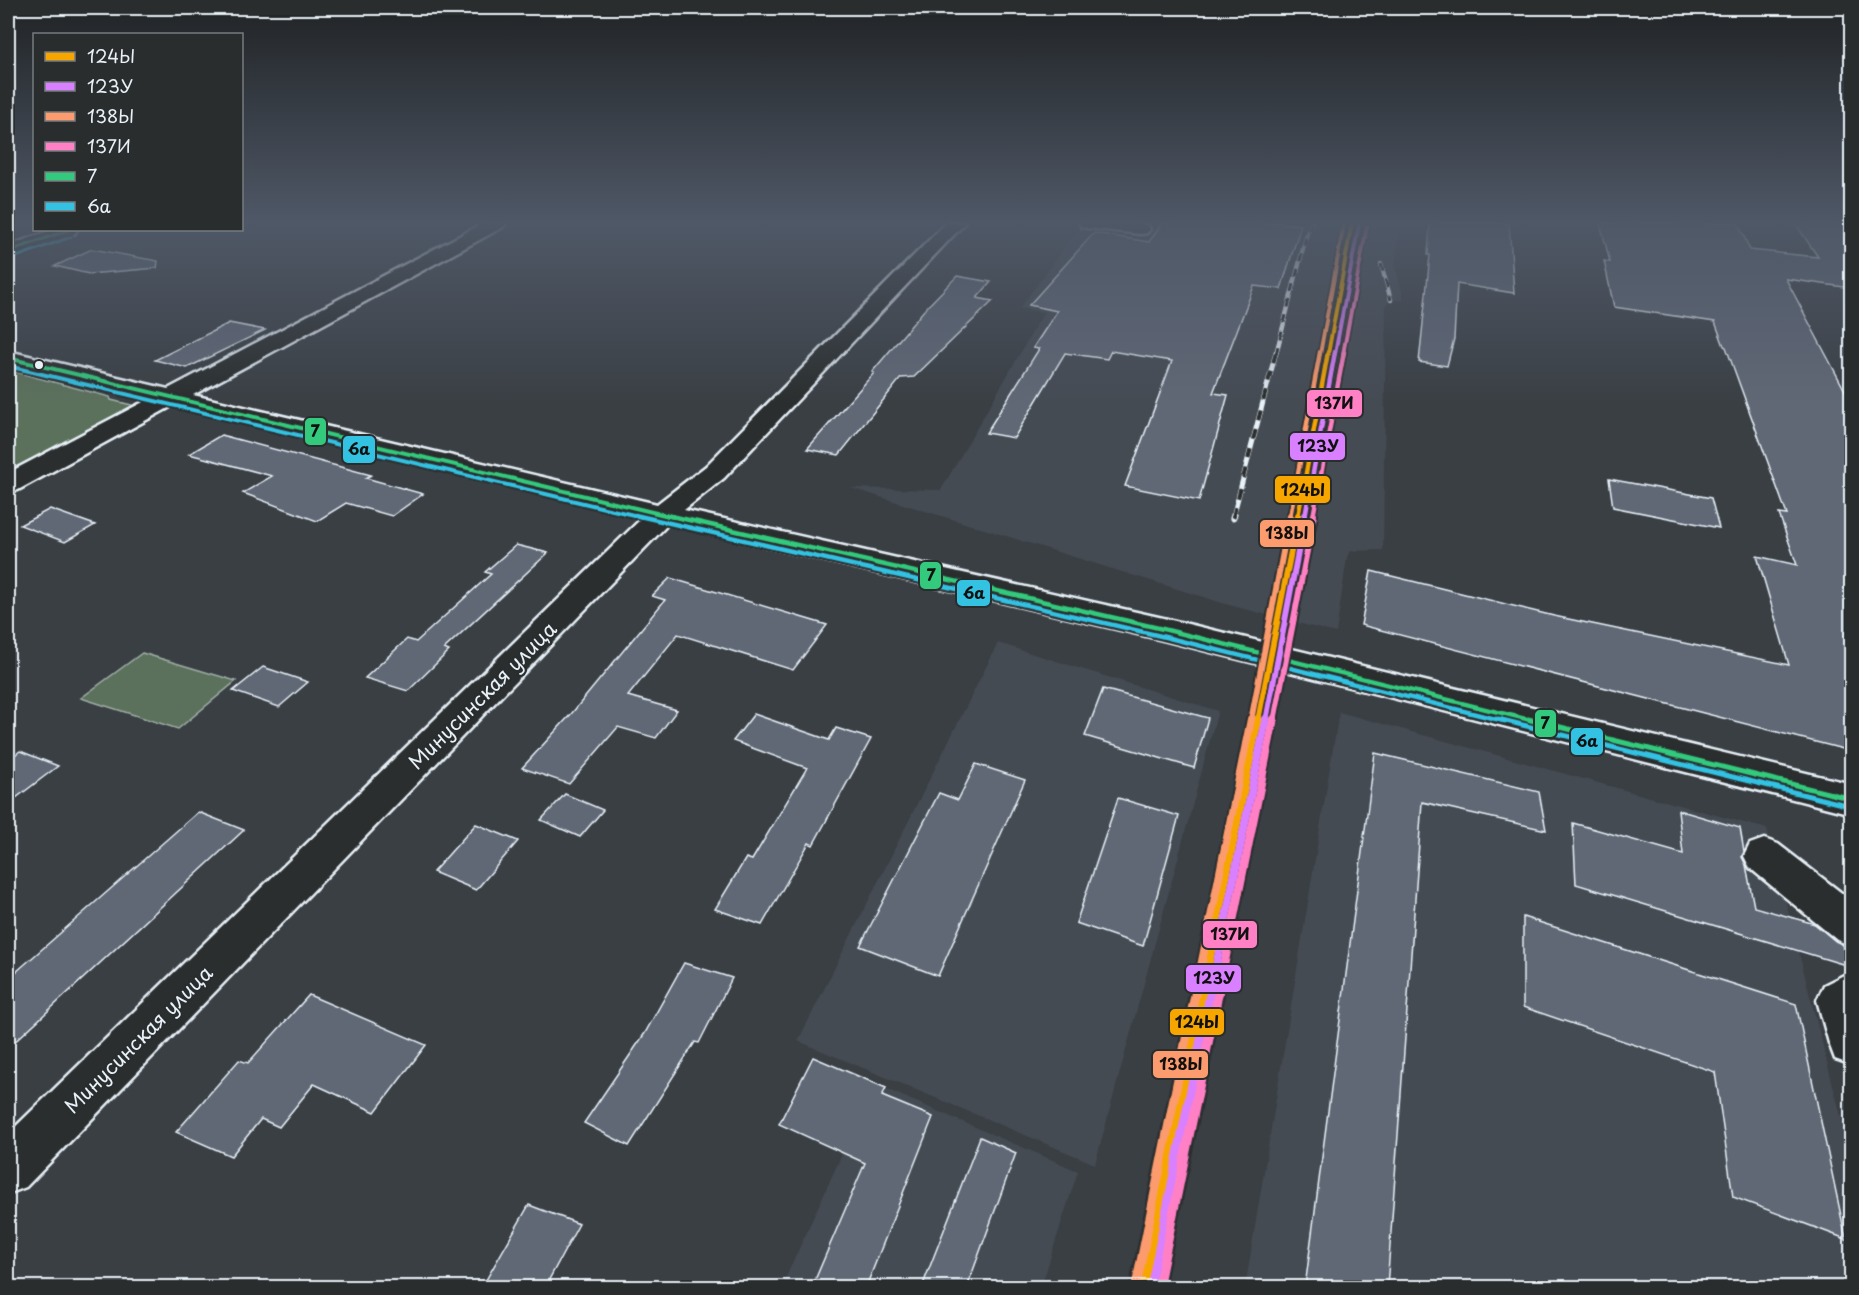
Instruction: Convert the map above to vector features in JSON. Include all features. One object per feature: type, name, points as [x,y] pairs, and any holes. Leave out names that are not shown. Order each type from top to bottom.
[{"type":"street","points":[[8,484],[384,283]]},
{"type":"street","name":"Минусинская улица","points":[[8,1169],[662,514],[715,472],[898,283]]},
{"type":"street","points":[[8,358],[662,514],[1163,629],[1851,799]]},
{"type":"street","points":[[1764,856],[1851,927]]},
{"type":"street","points":[[1851,992],[1840,1000],[1851,1043]]},
{"type":"shaded area","points":[[1038,283],[1400,283],[1404,300],[1391,300],[1386,305],[1383,550],[1351,551],[1347,557],[1336,633],[1229,605],[851,488],[941,490],[1044,312],[1020,308]]},
{"type":"shaded area","points":[[998,643],[1218,711],[1095,1164],[798,1041]]},
{"type":"shaded area","points":[[1339,712],[1767,829],[1851,1155],[1851,1287],[1245,1288]]},
{"type":"shaded area","points":[[874,1084],[1078,1171],[1041,1287],[781,1288]]},
{"type":"green space","points":[[8,370],[110,397],[111,400],[136,406],[8,473]]},
{"type":"green space","points":[[142,653],[236,681],[178,729],[81,698]]},
{"type":"building","points":[[950,283],[990,283],[977,298],[993,301],[914,377],[901,378],[839,455],[807,449],[874,373],[872,372]]},
{"type":"building","points":[[1048,283],[1283,283],[1281,289],[1254,286],[1213,393],[1228,395],[1199,501],[1125,486],[1172,361],[1111,351],[1107,359],[1065,353],[1014,438],[986,433],[1039,349],[1033,348],[1057,311],[1029,305]]},
{"type":"building","points":[[1427,283],[1513,283],[1514,293],[1457,284],[1454,339],[1447,366],[1419,362]]},
{"type":"building","points":[[1609,283],[1788,283],[1851,402],[1851,751],[1361,625],[1371,571],[1554,616],[1789,665],[1757,556],[1797,565],[1779,514],[1787,515],[1715,322],[1614,307]]},
{"type":"building","points":[[1818,283],[1851,283],[1851,288]]},
{"type":"building","points":[[229,323],[265,330],[187,368],[155,360]]},
{"type":"building","points":[[221,435],[371,475],[366,478],[423,494],[392,516],[346,503],[317,521],[243,493],[272,476],[189,454]]},
{"type":"building","points":[[1609,479],[1711,498],[1719,528],[1613,507]]},
{"type":"building","points":[[50,509],[95,525],[65,542],[20,525]]},
{"type":"building","points":[[516,545],[548,553],[444,649],[449,651],[408,691],[365,678],[407,639],[416,642],[491,574],[485,572]]},
{"type":"building","points":[[670,578],[827,625],[793,670],[678,634],[628,696],[677,710],[656,738],[618,727],[569,784],[522,768],[572,713],[665,600],[652,596]]},
{"type":"building","points":[[263,667],[308,682],[279,707],[233,691]]},
{"type":"building","points":[[1103,689],[1208,718],[1194,768],[1085,736]]},
{"type":"building","points":[[754,714],[829,740],[836,728],[871,739],[813,845],[809,843],[762,925],[715,909],[746,858],[752,860],[807,768],[733,741]]},
{"type":"building","points":[[20,751],[58,766],[8,804],[8,760]]},
{"type":"building","points":[[1375,753],[1539,792],[1546,830],[1422,802],[1387,1287],[1305,1287]]},
{"type":"building","points":[[976,764],[1025,780],[938,976],[860,946],[939,793],[958,800]]},
{"type":"building","points":[[565,794],[603,810],[580,837],[541,820]]},
{"type":"building","points":[[1118,798],[1179,816],[1143,946],[1076,923]]},
{"type":"building","points":[[1678,810],[1740,828],[1744,852],[1742,857],[1746,865],[1754,907],[1815,924],[1842,945],[1849,966],[1576,884],[1573,823],[1683,854]]},
{"type":"building","points":[[198,812],[244,830],[8,1048],[8,979]]},
{"type":"building","points":[[476,824],[518,841],[476,890],[433,872]]},
{"type":"building","points":[[1523,917],[1796,1004],[1846,1239],[1733,1197],[1715,1072],[1523,1007]]},
{"type":"building","points":[[684,963],[732,978],[699,1043],[695,1042],[629,1146],[584,1123],[645,1033]]},
{"type":"building","points":[[309,995],[426,1045],[375,1112],[314,1084],[279,1127],[261,1119],[231,1156],[176,1132],[239,1060],[248,1063]]},
{"type":"building","points":[[813,1057],[886,1088],[882,1096],[933,1117],[866,1287],[812,1287],[865,1163],[779,1124]]},
{"type":"building","points":[[980,1137],[1016,1153],[967,1287],[922,1287]]},
{"type":"building","points":[[529,1205],[579,1224],[545,1287],[482,1287]]},
{"type":"railway","points":[[1276,354],[1294,283]]},
{"type":"railway","points":[[1386,283],[1391,300]]},
{"type":"railway","points":[[1233,517],[1276,352]]},
{"type":"transit line","name":"138Ы","points":[[1136,1286],[1271,621],[1333,283]]},
{"type":"transit line","name":"124Ы","points":[[1143,1288],[1278,623],[1341,283]]},
{"type":"transit line","name":"123У","points":[[1151,1288],[1285,624],[1348,283]]},
{"type":"transit line","name":"137И","points":[[1158,1288],[1293,626],[1356,283]]},
{"type":"transit line","name":"7","points":[[8,358],[662,514],[1163,629],[1852,799]]},
{"type":"transit line","name":"6а","points":[[8,366],[660,521],[1161,636],[1850,806]]}]
